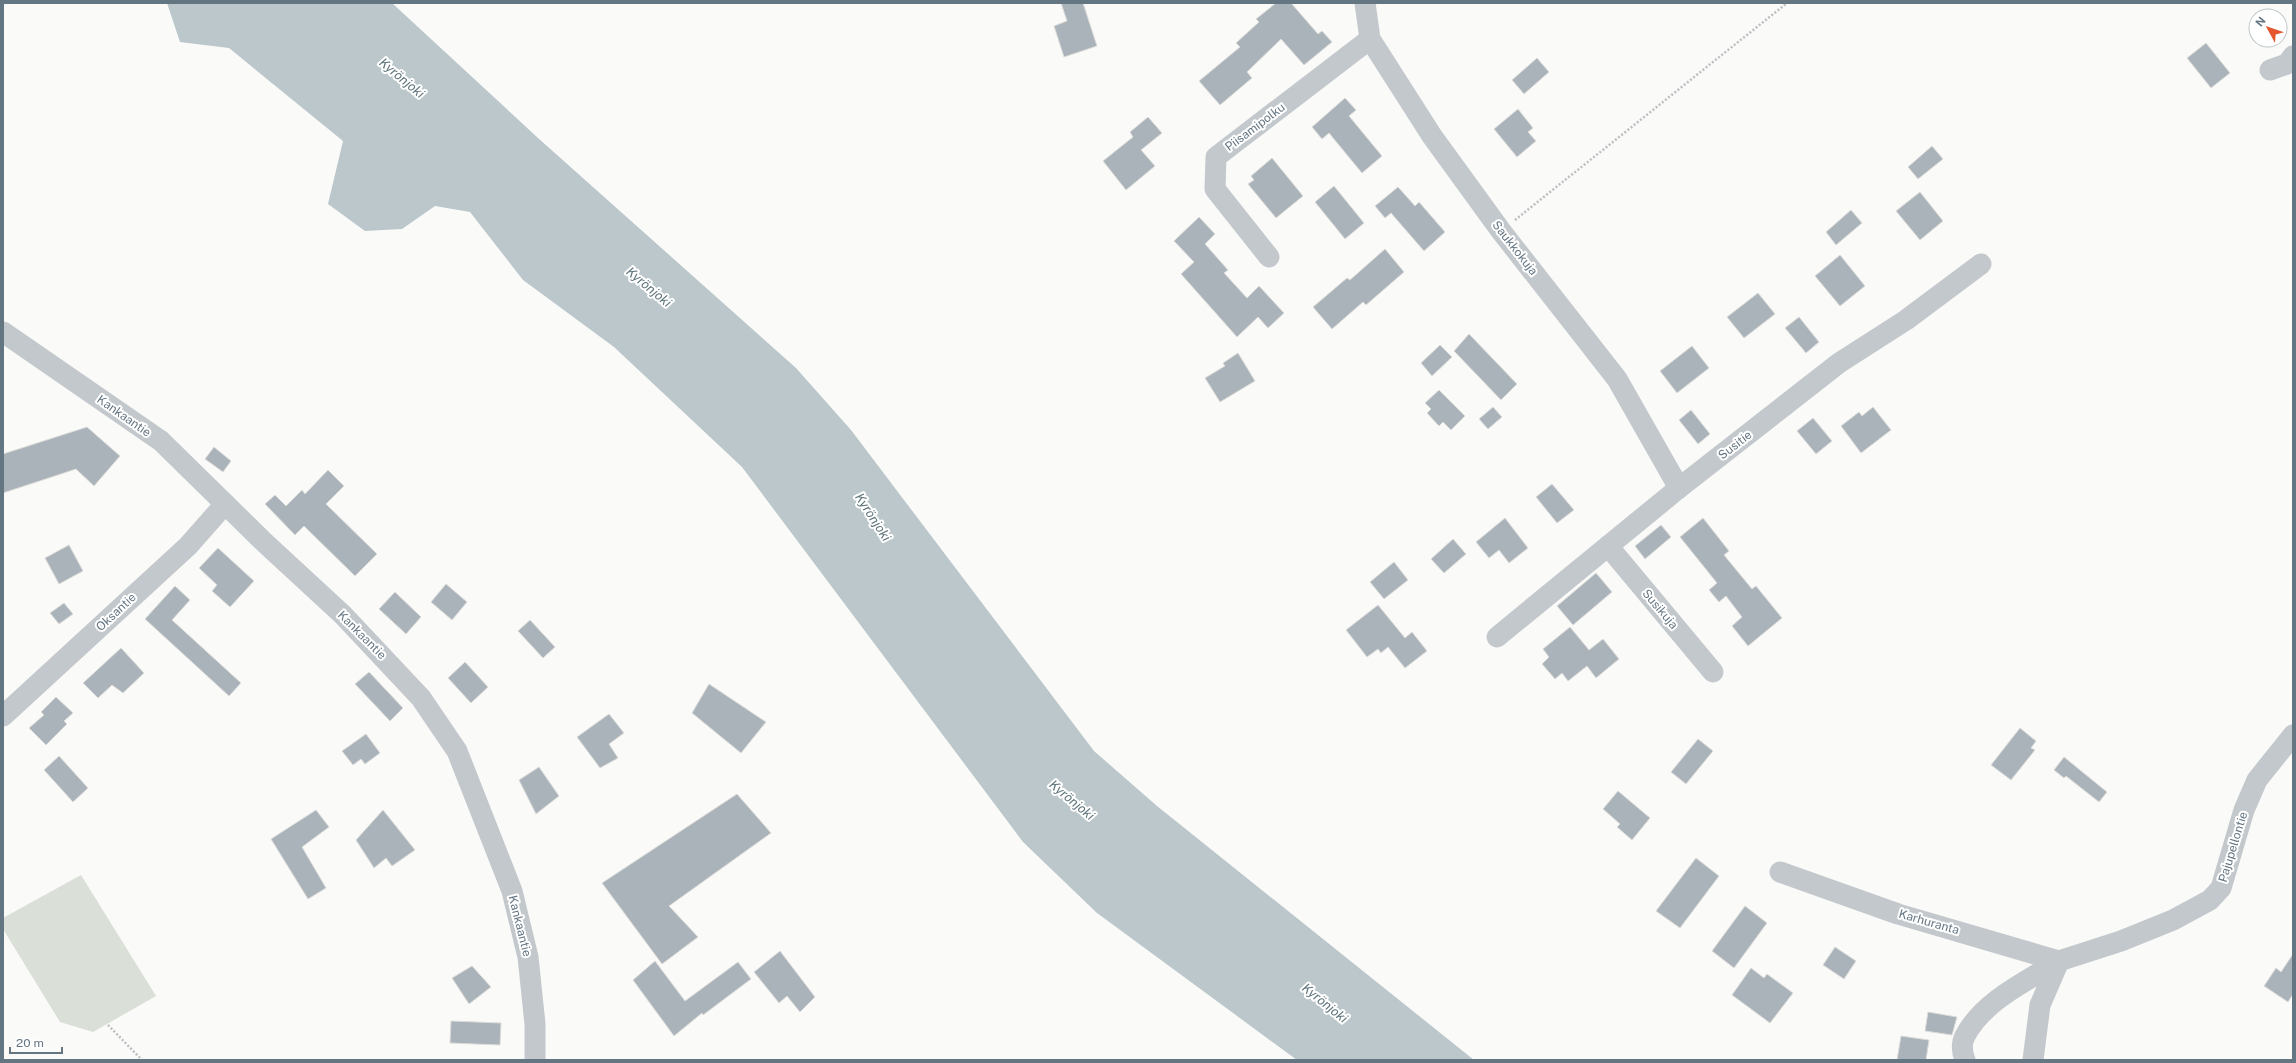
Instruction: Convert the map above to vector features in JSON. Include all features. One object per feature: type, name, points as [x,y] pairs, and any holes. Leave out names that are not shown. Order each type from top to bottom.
[{"type":"street","name":"Saukkokuja","points":[[1365,3],[1370,39],[1432,136],[1501,231],[1617,379],[1679,488]]},
{"type":"street","name":"Piisamipolku","points":[[1269,257],[1215,189],[1216,157],[1370,39]]},
{"type":"street","points":[[2270,70],[2287,64],[2293,56]]},
{"type":"street","name":"Susitie","points":[[1497,637],[1679,488],[1839,363],[1906,320],[1982,264]]},
{"type":"street","name":"Kankaantie","points":[[3,332],[160,441],[343,615],[422,698],[458,751],[514,898],[528,957],[535,1024],[535,1060]]},
{"type":"street","name":"Oksantie","points":[[3,716],[188,546],[225,504]]},
{"type":"street","name":"Susikuja","points":[[1608,546],[1713,672]]},
{"type":"street","name":"Pajupellontie","points":[[2059,961],[2078,953],[2120,941],[2173,920],[2210,900],[2221,888],[2244,810],[2257,780],[2293,735]]},
{"type":"street","name":"Karhuranta","points":[[1780,872],[1898,914],[2059,961]]},
{"type":"street","points":[[1965,1060],[1962,1052],[1964,1037],[1987,1009],[2059,961]]},
{"type":"street","points":[[2033,1060],[2040,1005],[2059,961]]},
{"type":"path","points":[[1501,231],[1787,3]]},
{"type":"path","points":[[108,1025],[142,1060]]},
{"type":"shaded area","points":[[81,875],[156,996],[93,1032],[60,1022],[3,929],[3,918]]},
{"type":"water","name":"Kyrönjoki","points":[[167,3],[392,3],[538,138],[796,368],[851,430],[1094,751],[1157,806],[1474,1060],[1297,1060],[1097,913],[1023,842],[742,467],[614,347],[523,280],[470,212],[435,206],[402,229],[365,231],[328,204],[343,141],[229,48],[180,42]]},
{"type":"building","points":[[1061,3],[1083,3],[1097,46],[1064,57],[1054,26],[1067,21]]},
{"type":"building","points":[[1276,3],[1291,3],[1318,34],[1322,31],[1332,42],[1304,65],[1281,39],[1247,72],[1252,78],[1220,105],[1199,81],[1240,47],[1236,43],[1259,22],[1256,19]]},
{"type":"building","points":[[2206,43],[2230,73],[2211,88],[2187,58]]},
{"type":"building","points":[[1537,58],[1549,72],[1524,94],[1512,80]]},
{"type":"building","points":[[1345,98],[1356,110],[1349,116],[1382,156],[1362,173],[1329,133],[1322,139],[1312,127]]},
{"type":"building","points":[[1518,109],[1533,128],[1528,132],[1536,141],[1517,157],[1494,129]]},
{"type":"building","points":[[1148,117],[1162,133],[1141,150],[1155,166],[1126,190],[1103,161],[1133,137],[1130,132]]},
{"type":"building","points":[[1932,146],[1943,159],[1918,179],[1908,167]]},
{"type":"building","points":[[1272,158],[1303,196],[1276,218],[1248,184],[1254,180],[1251,176]]},
{"type":"building","points":[[1334,186],[1364,223],[1345,239],[1315,202]]},
{"type":"building","points":[[1398,187],[1415,206],[1419,202],[1445,232],[1424,251],[1391,213],[1385,218],[1375,206]]},
{"type":"building","points":[[1920,192],[1943,221],[1920,240],[1896,211]]},
{"type":"building","points":[[1851,210],[1862,223],[1836,245],[1826,232]]},
{"type":"building","points":[[1199,217],[1215,234],[1205,244],[1228,270],[1224,273],[1247,298],[1259,286],[1284,313],[1268,328],[1258,317],[1237,337],[1181,274],[1194,262],[1174,241]]},
{"type":"building","points":[[1385,249],[1404,272],[1366,305],[1363,302],[1332,329],[1313,307],[1347,278],[1350,280]]},
{"type":"building","points":[[1840,255],[1865,286],[1840,306],[1815,276]]},
{"type":"building","points":[[1758,293],[1775,314],[1744,338],[1727,317]]},
{"type":"building","points":[[1799,317],[1819,342],[1806,353],[1785,328]]},
{"type":"building","points":[[1469,334],[1517,384],[1501,400],[1454,351]]},
{"type":"building","points":[[1440,345],[1452,357],[1432,376],[1421,363]]},
{"type":"building","points":[[1692,346],[1709,368],[1677,393],[1660,371]]},
{"type":"building","points":[[1238,353],[1255,381],[1220,402],[1205,378],[1225,366],[1223,363]]},
{"type":"building","points":[[1439,390],[1465,416],[1451,430],[1443,422],[1439,426],[1427,413],[1431,409],[1425,403]]},
{"type":"building","points":[[1493,407],[1502,417],[1488,429],[1479,419]]},
{"type":"building","points":[[1873,407],[1891,430],[1861,453],[1841,426],[1859,412],[1862,416]]},
{"type":"building","points":[[1691,410],[1710,434],[1698,444],[1679,420]]},
{"type":"building","points":[[1813,418],[1832,441],[1816,454],[1797,431]]},
{"type":"building","points":[[87,427],[120,456],[94,486],[76,469],[3,493],[3,454]]},
{"type":"building","points":[[214,447],[231,461],[223,472],[205,459]]},
{"type":"building","points":[[328,470],[344,486],[326,504],[377,554],[355,576],[304,526],[295,535],[265,504],[275,495],[286,506],[302,490],[305,494]]},
{"type":"building","points":[[1552,484],[1574,510],[1557,523],[1536,497]]},
{"type":"building","points":[[1505,518],[1528,548],[1509,563],[1499,550],[1489,558],[1476,542]]},
{"type":"building","points":[[1703,518],[1729,551],[1724,555],[1752,589],[1756,586],[1782,618],[1748,646],[1732,626],[1742,617],[1726,596],[1719,602],[1709,590],[1717,583],[1680,537]]},
{"type":"building","points":[[1661,525],[1671,537],[1645,559],[1635,546]]},
{"type":"building","points":[[1453,539],[1466,554],[1444,573],[1431,559]]},
{"type":"building","points":[[69,545],[83,571],[59,584],[45,558]]},
{"type":"building","points":[[218,548],[254,581],[230,607],[212,591],[217,585],[199,568]]},
{"type":"building","points":[[1394,562],[1408,580],[1384,599],[1370,582]]},
{"type":"building","points":[[1596,573],[1612,592],[1573,625],[1557,606]]},
{"type":"building","points":[[446,584],[467,602],[452,620],[431,602]]},
{"type":"building","points":[[175,586],[190,600],[172,620],[241,683],[229,696],[145,619]]},
{"type":"building","points":[[395,592],[421,617],[406,634],[379,609]]},
{"type":"building","points":[[64,603],[73,614],[59,624],[50,613]]},
{"type":"building","points":[[1378,605],[1405,638],[1412,632],[1427,651],[1405,668],[1388,647],[1381,653],[1378,649],[1367,657],[1346,630]]},
{"type":"building","points":[[530,620],[555,647],[543,658],[518,631]]},
{"type":"building","points":[[1570,627],[1589,650],[1603,639],[1619,659],[1596,678],[1587,666],[1568,681],[1562,673],[1555,679],[1542,664],[1549,657],[1543,649]]},
{"type":"building","points":[[121,648],[144,673],[123,693],[112,685],[98,698],[83,683]]},
{"type":"building","points":[[465,662],[488,687],[471,703],[448,678]]},
{"type":"building","points":[[369,672],[403,708],[390,721],[355,684]]},
{"type":"building","points":[[709,684],[766,722],[741,753],[692,713]]},
{"type":"building","points":[[56,697],[73,713],[64,721],[67,724],[46,745],[29,728],[44,715],[41,712]]},
{"type":"building","points":[[609,714],[624,733],[609,744],[618,758],[600,768],[577,737]]},
{"type":"building","points":[[2020,728],[2036,741],[2031,748],[2035,750],[2011,780],[1991,765]]},
{"type":"building","points":[[366,734],[380,753],[365,764],[361,759],[353,765],[342,751]]},
{"type":"building","points":[[1698,739],[1713,751],[1686,784],[1671,772]]},
{"type":"building","points":[[59,756],[88,788],[73,802],[44,770]]},
{"type":"building","points":[[2064,757],[2107,792],[2099,802],[2066,776],[2064,778],[2054,770]]},
{"type":"building","points":[[539,767],[559,796],[536,814],[519,780]]},
{"type":"building","points":[[1618,791],[1650,818],[1632,840],[1617,827],[1620,824],[1603,809]]},
{"type":"building","points":[[737,794],[771,833],[669,906],[698,937],[662,964],[602,883]]},
{"type":"building","points":[[316,810],[329,827],[302,847],[326,888],[308,899],[271,839]]},
{"type":"building","points":[[383,810],[415,850],[392,866],[386,858],[374,868],[356,840]]},
{"type":"building","points":[[1696,858],[1719,876],[1680,928],[1656,911]]},
{"type":"building","points":[[1745,906],[1767,923],[1734,968],[1712,951]]},
{"type":"building","points":[[1835,947],[1856,961],[1844,979],[1823,965]]},
{"type":"building","points":[[780,951],[815,997],[800,1012],[787,996],[779,1003],[754,972]]},
{"type":"building","points":[[2293,954],[2293,994],[2288,1002],[2264,986],[2276,968],[2281,972]]},
{"type":"building","points":[[655,961],[685,1001],[738,962],[751,979],[703,1015],[702,1013],[674,1036],[633,980]]},
{"type":"building","points":[[472,966],[491,987],[469,1004],[452,978]]},
{"type":"building","points":[[1751,968],[1764,978],[1767,974],[1793,993],[1770,1023],[1732,995]]},
{"type":"building","points":[[1928,1012],[1957,1017],[1952,1035],[1925,1031]]},
{"type":"building","points":[[451,1021],[501,1023],[500,1045],[450,1043]]},
{"type":"building","points":[[1901,1036],[1929,1040],[1926,1060],[1897,1060]]}]
